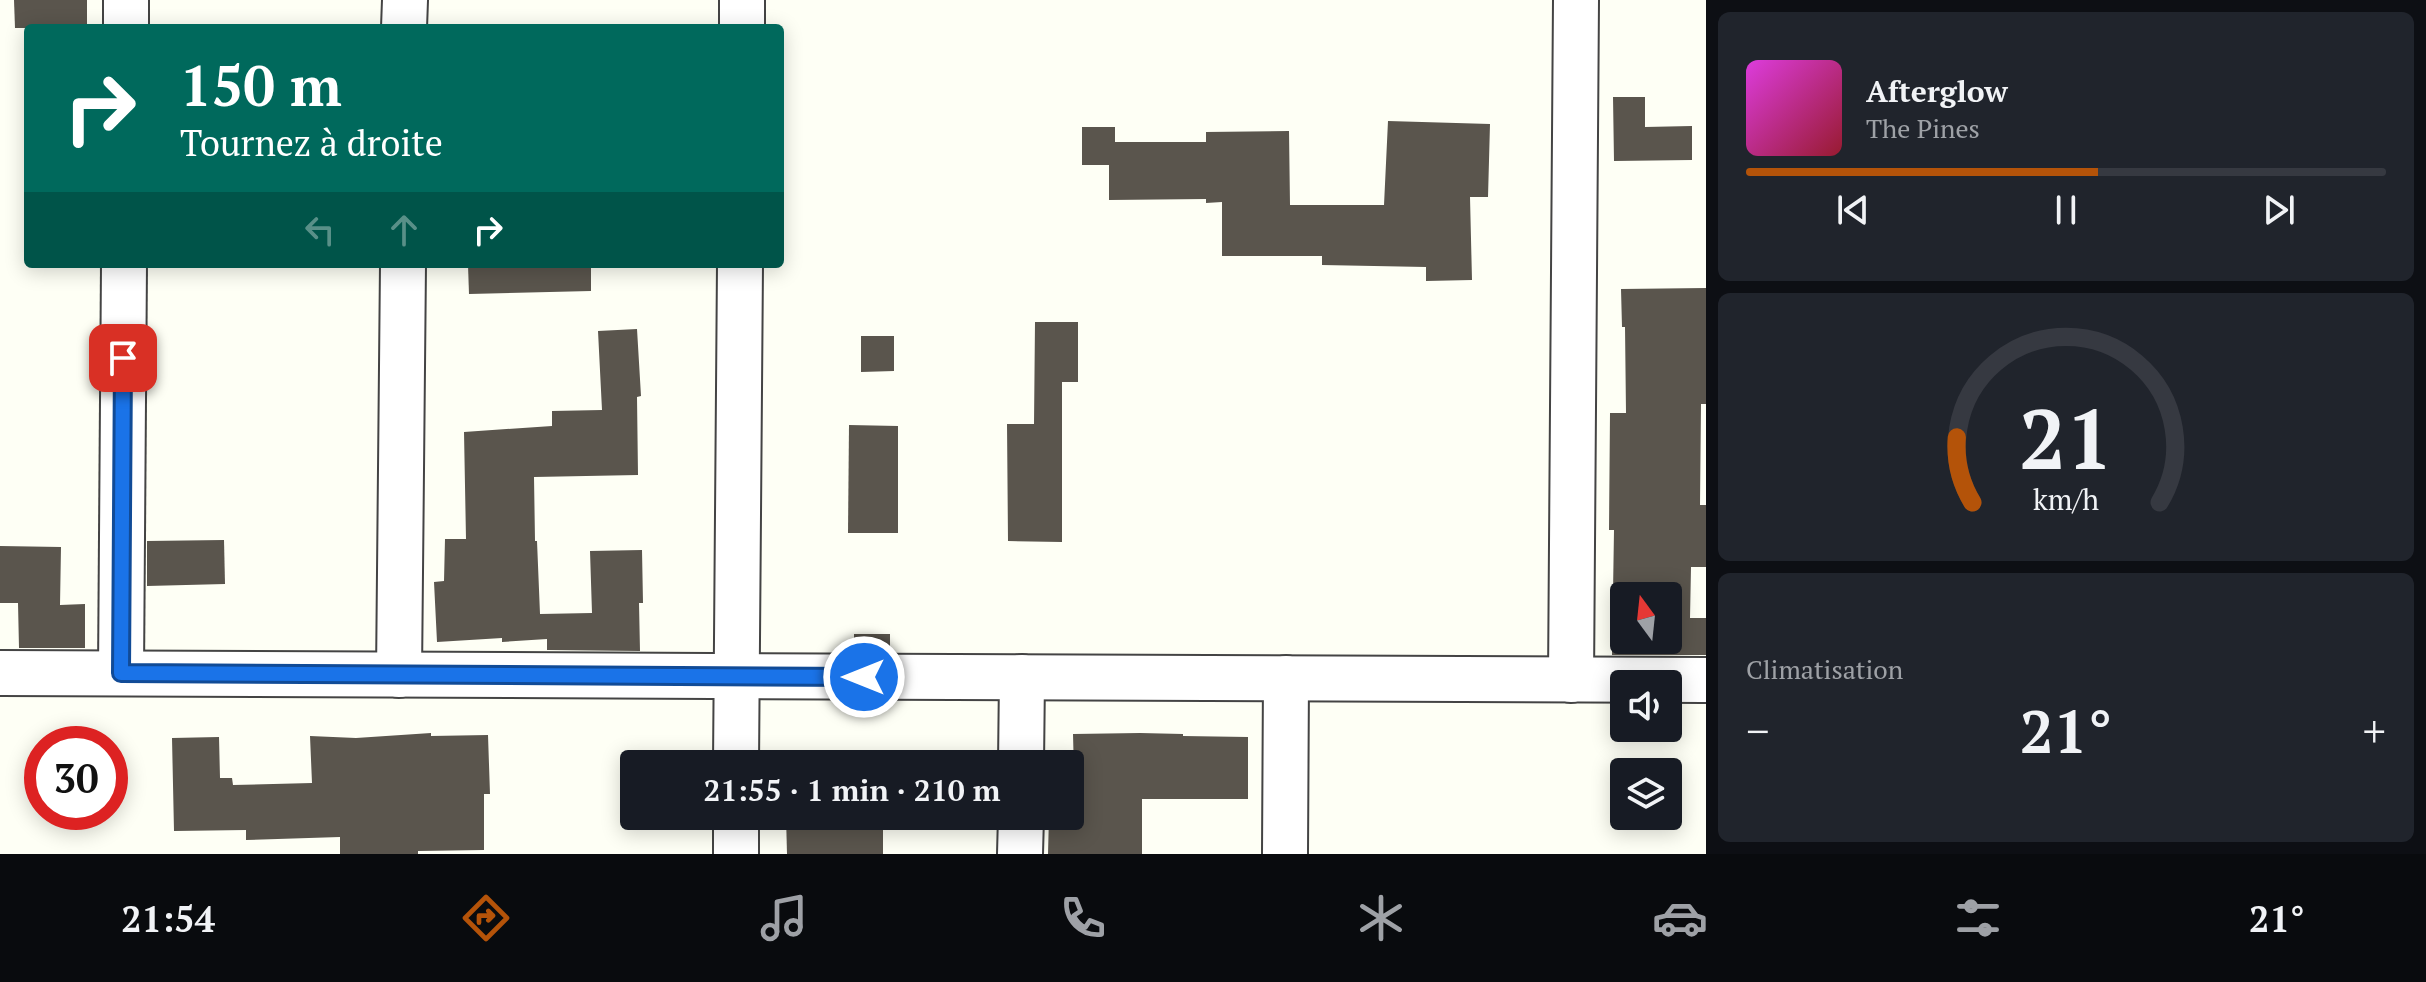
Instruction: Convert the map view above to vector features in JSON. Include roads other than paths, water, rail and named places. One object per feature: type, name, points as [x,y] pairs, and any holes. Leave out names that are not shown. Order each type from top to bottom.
[{"type":"street","points":[[126,0],[126,24]]},
{"type":"street","points":[[404,24],[405,0]]},
{"type":"street","points":[[742,0],[742,24]]},
{"type":"street","points":[[1571,680],[1576,0]]},
{"type":"street","points":[[121,673],[124,268]]},
{"type":"street","points":[[399,675],[403,268]]},
{"type":"street","points":[[736,750],[740,268]]},
{"type":"street","points":[[0,673],[1706,680]]},
{"type":"street","points":[[1021,750],[1022,677]]},
{"type":"street","points":[[1285,854],[1286,678]]},
{"type":"street","points":[[736,830],[736,854]]},
{"type":"street","points":[[1020,854],[1021,830]]}]
